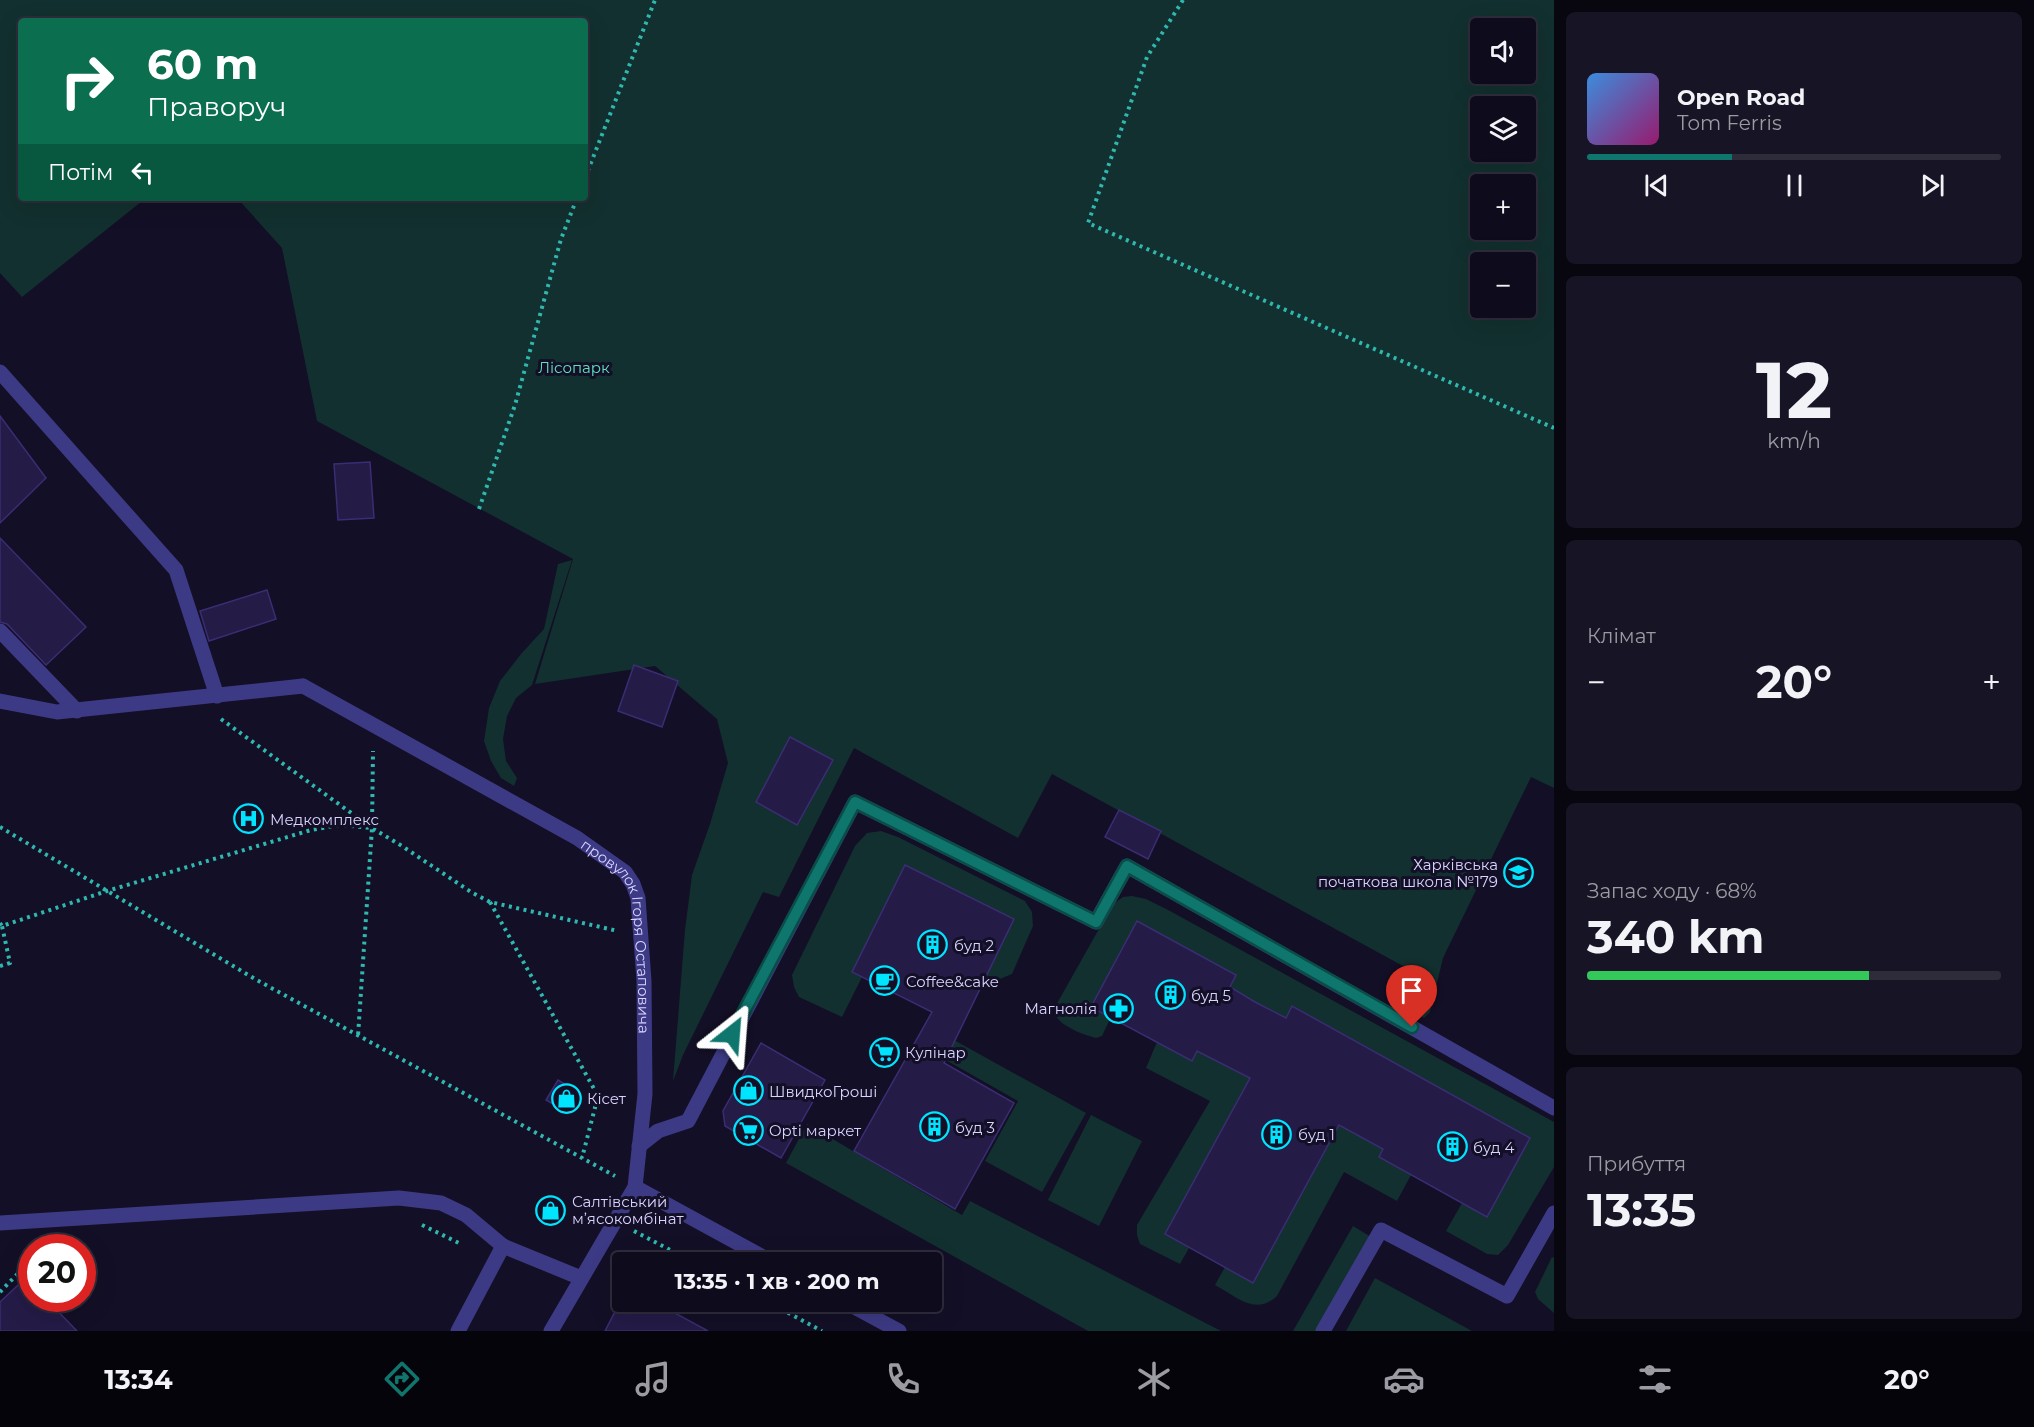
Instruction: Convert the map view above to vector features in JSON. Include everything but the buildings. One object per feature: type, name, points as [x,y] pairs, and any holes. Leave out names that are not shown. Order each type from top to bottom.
[{"type":"street","points":[[0,372],[176,570],[217,696],[77,711],[42,710],[0,701]]},
{"type":"street","points":[[0,631],[77,711]]},
{"type":"street","name":"провулок Ігоря Остаповича","points":[[217,696],[303,686],[577,838],[615,863],[633,884],[638,897],[644,981],[645,1094],[635,1187],[551,1331]]},
{"type":"street","points":[[639,1146],[658,1131],[688,1121],[855,802],[1096,922],[1127,866],[1554,1108]]},
{"type":"street","points":[[635,1187],[754,1252]]},
{"type":"street","points":[[0,1223],[399,1198],[441,1203],[466,1215],[503,1246],[580,1278]]},
{"type":"street","points":[[1323,1331],[1381,1230],[1507,1296],[1554,1213]]},
{"type":"street","points":[[458,1331],[503,1246]]},
{"type":"street","points":[[864,1312],[899,1331]]},
{"type":"path","points":[[588,170],[655,0]]},
{"type":"path","points":[[1184,0],[1147,57],[1088,223],[1554,428]]},
{"type":"path","points":[[479,508],[515,405],[561,239],[576,201]]},
{"type":"path","points":[[192,698],[372,828],[471,892],[490,902],[641,936]]},
{"type":"path","points":[[358,1036],[372,828],[374,725]]},
{"type":"path","points":[[0,966],[10,963],[1,925],[311,830],[339,825],[372,828]]},
{"type":"path","points":[[0,827],[255,980],[635,1187]]},
{"type":"path","points":[[490,902],[598,1096],[582,1158]]},
{"type":"path","points":[[615,1220],[675,1252]]},
{"type":"path","points":[[416,1222],[495,1261]]},
{"type":"path","points":[[0,1292],[18,1273]]},
{"type":"path","points":[[787,1312],[822,1331]]},
{"type":"green space","name":"Лісопарк","points":[[0,0],[1554,0],[1554,788],[1531,777],[1443,958],[1430,1012],[1424,1018],[1412,1011],[1410,993],[1412,971],[1052,774],[1018,838],[854,748],[779,897],[763,892],[683,1055],[673,1081],[685,930],[692,875],[728,763],[717,719],[655,666],[535,684],[573,559],[317,421],[282,248],[240,201],[588,201],[588,18],[18,18],[18,201],[142,201],[22,297],[0,273]]},
{"type":"green space","points":[[572,560],[532,685],[516,698],[507,716],[503,739],[506,761],[517,778],[514,786],[501,778],[491,761],[484,741],[489,708],[500,681],[544,629],[558,564]]},
{"type":"green space","points":[[881,831],[898,837],[1025,901],[1032,912],[1033,926],[1012,974],[995,981],[985,978],[1014,919],[905,865],[852,972],[862,977],[842,1017],[799,997],[792,975],[855,846],[867,833]]},
{"type":"green space","points":[[1123,897],[1146,899],[1170,911],[1554,1122],[1554,1167],[1508,1245],[1498,1255],[1487,1254],[1446,1231],[1462,1203],[1487,1216],[1530,1138],[1420,1078],[1374,1068],[1381,1055],[1293,1006],[1285,1019],[1230,988],[1236,975],[1137,922],[1091,1006],[1111,1017],[1102,1036],[1096,1038],[1082,1033],[1067,1027],[1059,1020],[1055,1007],[1113,904]]},
{"type":"green space","points":[[954,1040],[1086,1113],[1042,1192],[985,1161],[1018,1101],[944,1059]]},
{"type":"green space","points":[[1157,1042],[1192,1061],[1198,1050],[1251,1078],[1166,1234],[1189,1248],[1180,1264],[1140,1244],[1137,1225],[1210,1101],[1146,1068]]},
{"type":"green space","points":[[1091,1115],[1142,1141],[1099,1226],[1048,1200]]},
{"type":"green space","points":[[807,1124],[962,1215],[970,1201],[1221,1331],[1088,1331],[786,1163]]},
{"type":"green space","points":[[1339,1125],[1383,1149],[1411,1175],[1397,1201],[1344,1172],[1277,1296],[1269,1302],[1254,1304],[1238,1299],[1215,1285],[1225,1267]]},
{"type":"green space","points":[[1353,1226],[1371,1237],[1317,1331],[1293,1331]]},
{"type":"green space","points":[[1552,1257],[1554,1258],[1554,1313],[1538,1299],[1535,1292]]},
{"type":"green space","points":[[1375,1278],[1472,1331],[1346,1331]]},
{"type":"place","name":"Медкомплекс","points":[[249,819]]},
{"type":"place","name":"Харківська початкова школа №179","points":[[1519,873]]},
{"type":"place","name":"буд 2","points":[[933,945]]},
{"type":"place","name":"Coffee&cake","points":[[885,981]]},
{"type":"place","name":"буд 5","points":[[1170,995]]},
{"type":"place","name":"Магнолія","points":[[1118,1008]]},
{"type":"place","name":"Кулінар","points":[[884,1052]]},
{"type":"place","name":"ШвидкоГроші","points":[[748,1091]]},
{"type":"place","name":"Кісет","points":[[566,1098]]},
{"type":"place","name":"буд 3","points":[[934,1127]]},
{"type":"place","name":"Opti маркет","points":[[748,1130]]},
{"type":"place","name":"буд 1","points":[[1277,1134]]},
{"type":"place","name":"буд 4","points":[[1452,1147]]},
{"type":"place","name":"Салтівський мʼясокомбінат","points":[[551,1210]]},
{"type":"route","points":[[732,1034],[855,802],[1096,922],[1127,866],[1412,1027]]}]
